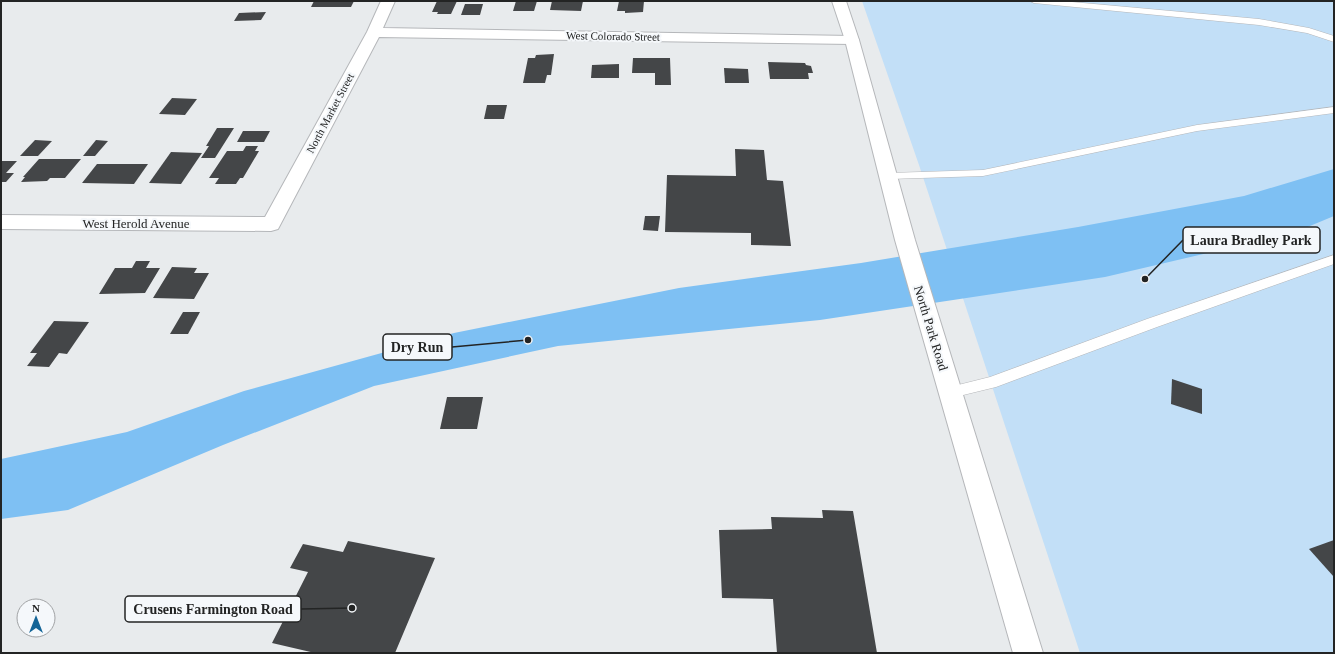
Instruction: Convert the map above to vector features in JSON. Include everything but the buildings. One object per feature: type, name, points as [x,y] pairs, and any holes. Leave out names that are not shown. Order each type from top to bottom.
[{"type":"street","name":"North Market Street","points":[[271,224],[374,32],[388,1]]},
{"type":"street","name":"North Park Road","points":[[839,1],[852,40],[905,240],[1028,653]]},
{"type":"street","name":"West Colorado Street","points":[[374,32],[852,40]]},
{"type":"street","name":"West Herold Avenue","points":[[1,222],[271,224]]},
{"type":"lane","points":[[1034,1],[1259,22],[1308,31],[1334,39]]},
{"type":"lane","points":[[889,176],[984,173],[1197,128],[1334,110]]},
{"type":"lane","points":[[951,392],[991,383],[1152,323],[1334,258]]},
{"type":"shaded area","points":[[862,1],[1334,1],[1334,653],[1080,653],[919,165]]},
{"type":"water","points":[[1334,169],[1334,216],[1293,233],[1105,277],[820,320],[558,346],[374,386],[223,445],[68,510],[1,519],[1,459],[127,432],[244,391],[454,333],[679,288],[861,263],[1078,227],[1244,196]]},
{"type":"place","name":"Laura Bradley Park","points":[[1145,279]]},
{"type":"place","name":"Dry Run","points":[[528,340]]},
{"type":"place","name":"Crusens Farmington Road","points":[[352,608]]}]
